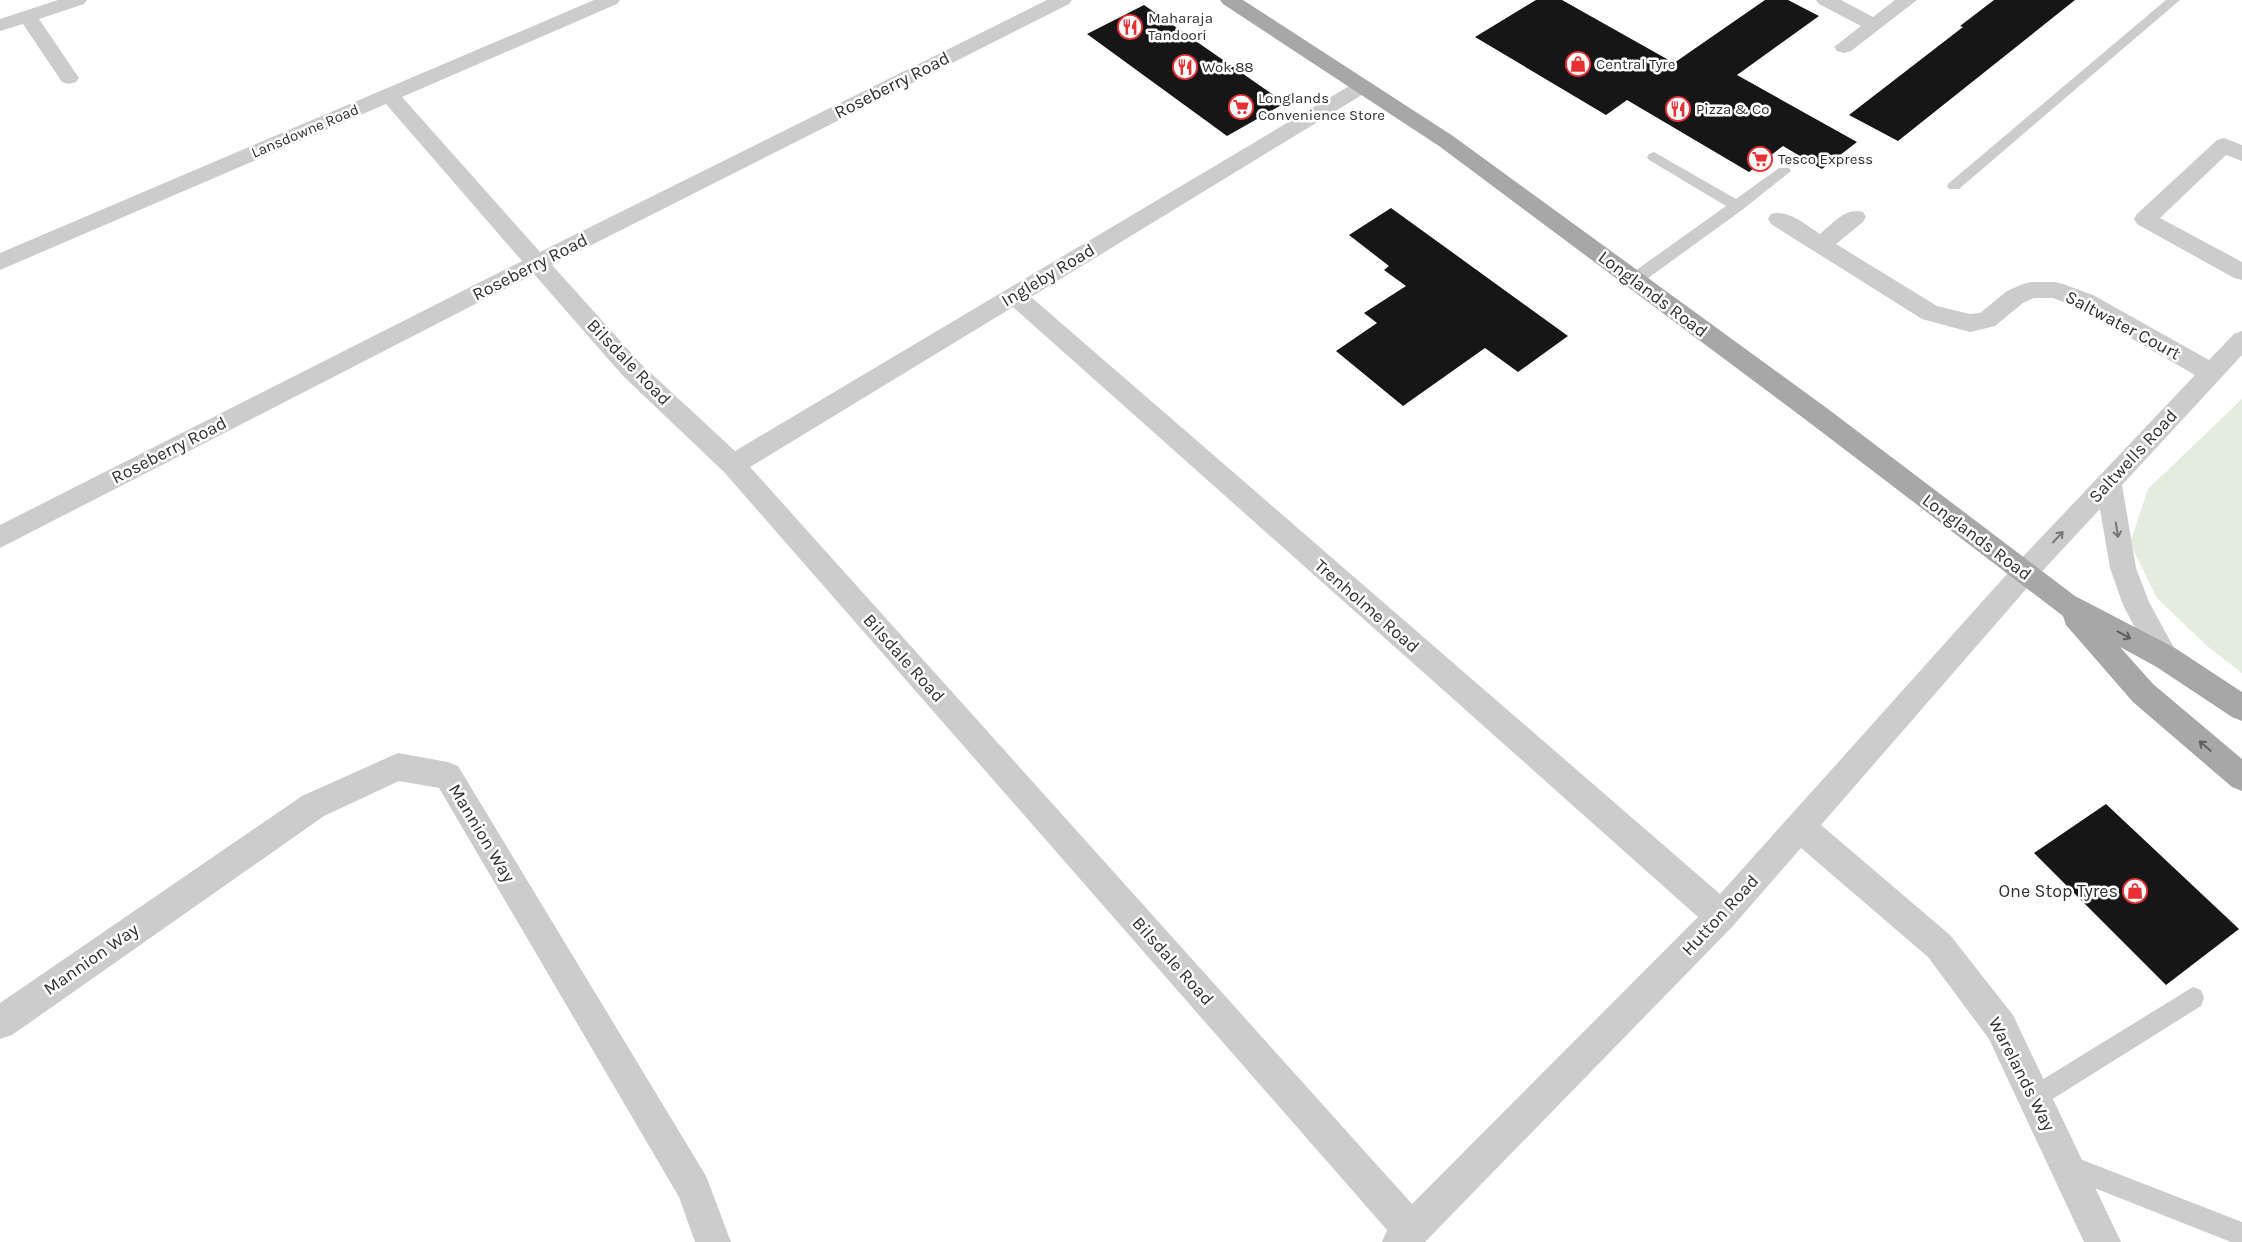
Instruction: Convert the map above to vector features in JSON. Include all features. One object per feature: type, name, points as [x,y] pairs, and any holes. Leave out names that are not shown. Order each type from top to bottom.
[{"type":"main road","name":"Longlands Road","points":[[1230,0],[1446,141],[2025,572],[2065,604],[2143,694],[2242,777]]},
{"type":"main road","name":"Longlands Road","points":[[2065,604],[2165,657],[2242,708]]},
{"type":"street","points":[[0,25],[77,0]]},
{"type":"street","name":"Lansdowne Road","points":[[0,262],[610,0]]},
{"type":"street","name":"Roseberry Road","points":[[0,537],[537,263],[1062,0]]},
{"type":"street","points":[[1826,0],[1874,25]]},
{"type":"street","points":[[1844,47],[1908,0]]},
{"type":"street","points":[[28,17],[69,78]]},
{"type":"street","name":"Ingleby Road","points":[[733,465],[1363,86]]},
{"type":"street","name":"Bilsdale Road","points":[[389,95],[632,370],[733,465],[1405,1236]]},
{"type":"street","points":[[2242,154],[2224,145],[2145,219],[2242,272]]},
{"type":"street","points":[[1821,245],[1855,217]]},
{"type":"street","name":"Saltwater Court","points":[[1779,219],[1930,313],[1970,323],[1987,320],[2015,297],[2031,290],[2055,290],[2085,301],[2212,373]]},
{"type":"street","name":"Trenholme Road","points":[[1014,295],[1721,916]]},
{"type":"street","name":"Saltwells Road","points":[[2025,572],[2242,340]]},
{"type":"street","points":[[2109,482],[2123,568],[2137,604],[2165,657]]},
{"type":"street","name":"Hutton Road","points":[[1405,1236],[1721,916],[2025,572]]},
{"type":"street","name":"Mannion Way","points":[[0,1023],[313,806],[398,767],[448,776],[694,1188],[713,1242]]},
{"type":"street","name":"Warelands Way","points":[[1800,827],[1939,946],[2001,1027],[2103,1242]]},
{"type":"lane","points":[[1954,186],[2174,0]]},
{"type":"lane","points":[[1654,157],[1737,206]]},
{"type":"lane","points":[[1634,280],[1784,172]]},
{"type":"lane","points":[[2035,1097],[2193,998]]},
{"type":"lane","points":[[2067,1166],[2242,1234]]},
{"type":"green space","points":[[2242,399],[2242,673],[2207,646],[2157,598],[2130,543],[2148,489]]},
{"type":"building","points":[[1536,0],[1562,0],[1674,63],[1765,0],[1788,0],[1819,16],[1737,75],[1857,142],[1822,169],[1783,146],[1749,172],[1627,100],[1606,115],[1475,37]]},
{"type":"building","points":[[1994,0],[2075,0],[1898,141],[1849,115],[1963,27],[1960,26]]},
{"type":"building","points":[[1144,5],[1285,103],[1227,136],[1087,34]]},
{"type":"building","points":[[1391,208],[1568,336],[1518,372],[1485,348],[1403,406],[1336,351],[1377,323],[1364,313],[1406,286],[1384,270],[1389,266],[1349,235]]},
{"type":"building","name":"One Stop Tyres","points":[[2106,804],[2239,929],[2166,985],[2034,853]]},
{"type":"place","name":"Maharaja Tandoori","points":[[1130,27]]},
{"type":"place","name":"Central Tyre","points":[[1578,64]]},
{"type":"place","name":"Wok 88","points":[[1185,67]]},
{"type":"place","name":"Longlands Convenience Store","points":[[1241,107]]},
{"type":"place","name":"Pizza & Co","points":[[1678,109]]},
{"type":"place","name":"Tesco Express","points":[[1760,159]]},
{"type":"place","name":"One Stop Tyres","points":[[2135,891]]}]
